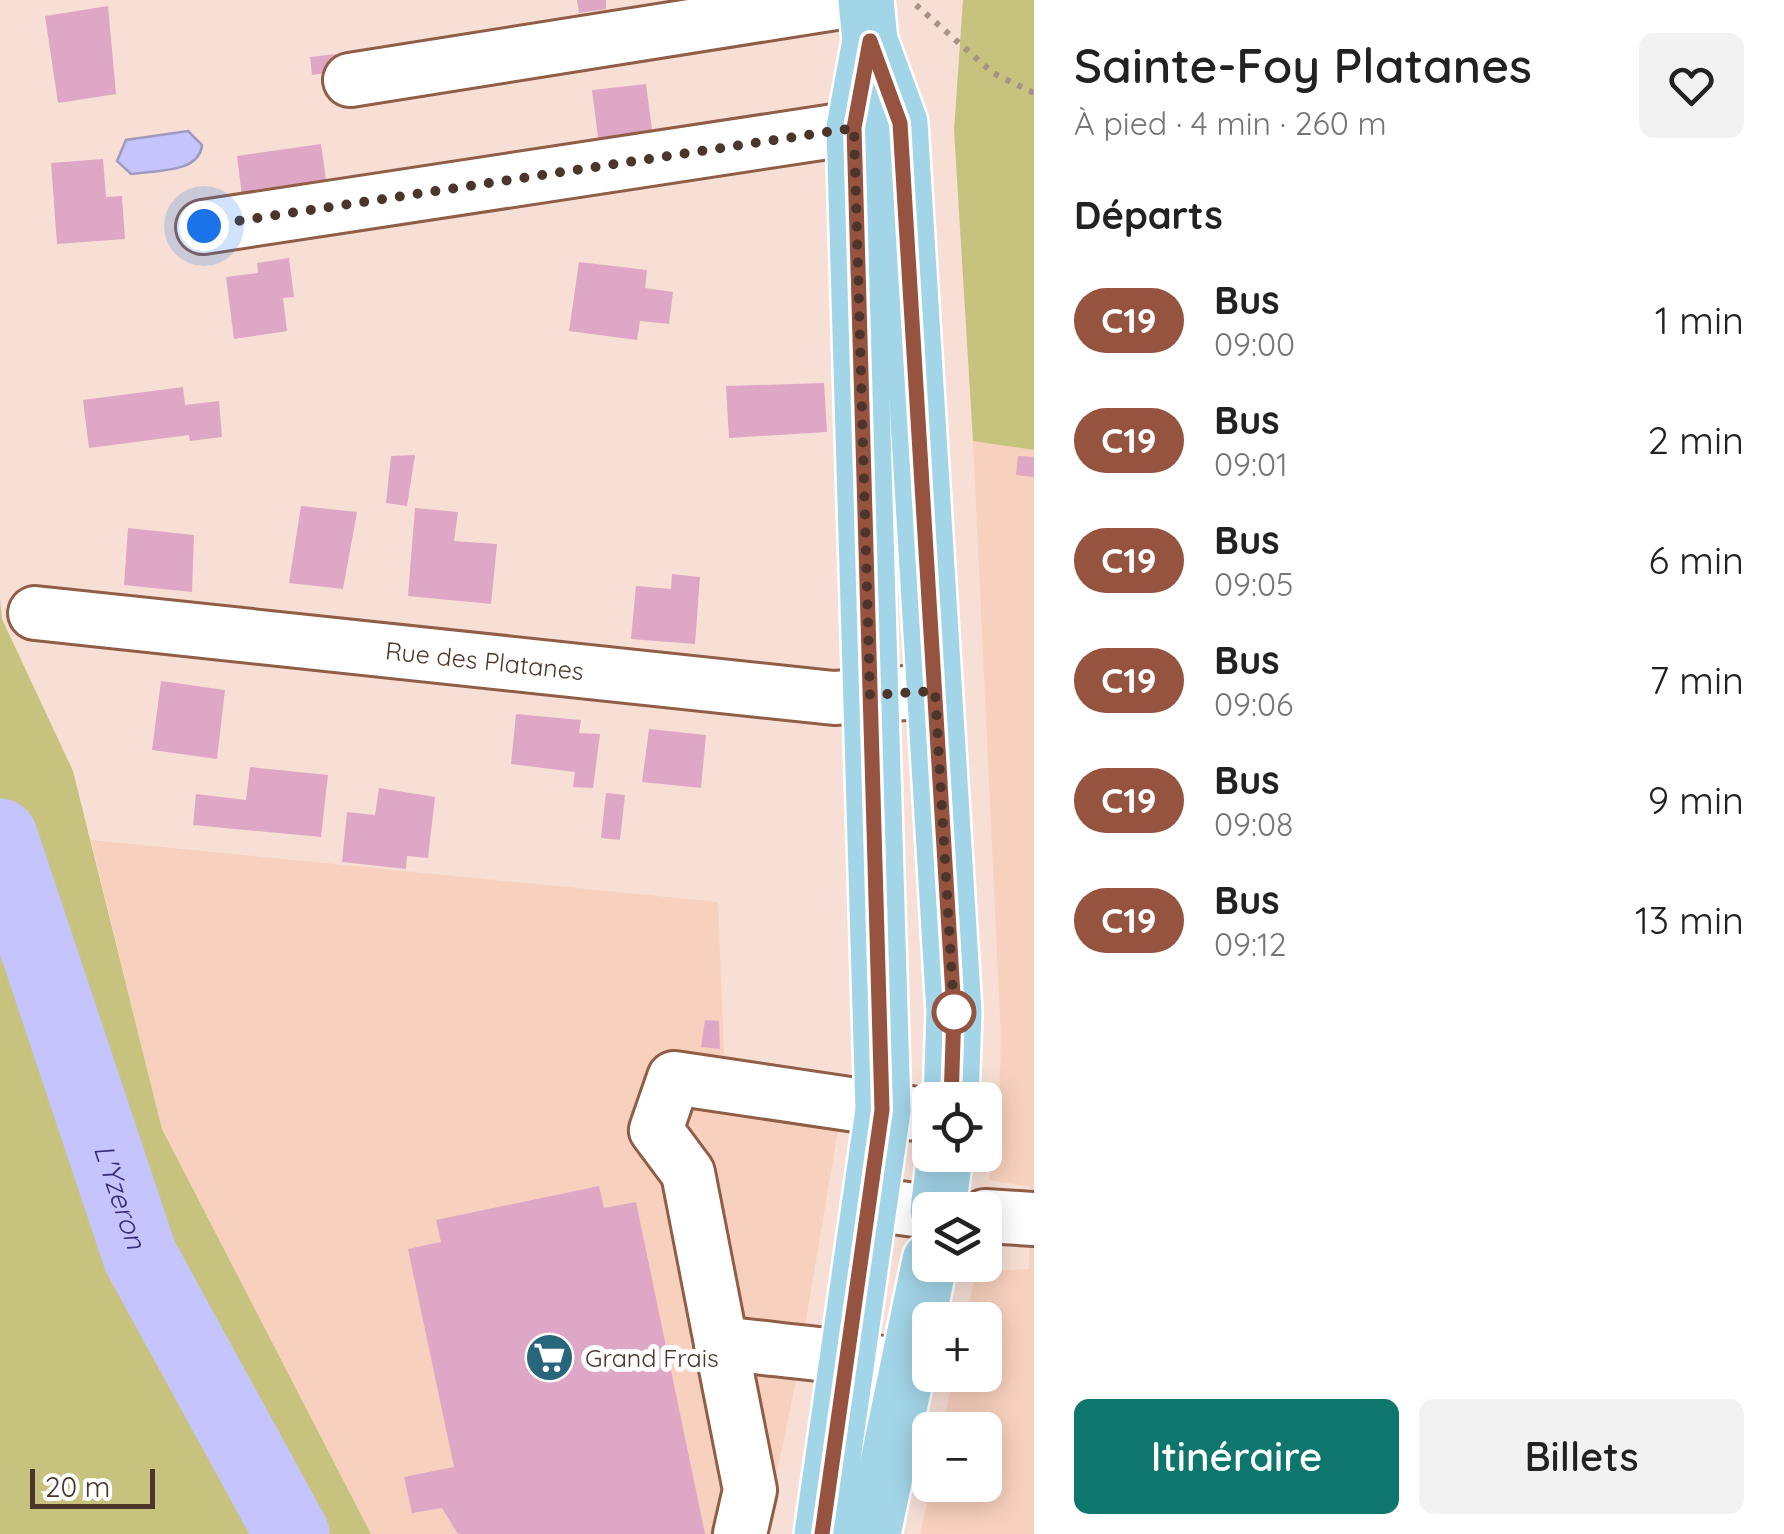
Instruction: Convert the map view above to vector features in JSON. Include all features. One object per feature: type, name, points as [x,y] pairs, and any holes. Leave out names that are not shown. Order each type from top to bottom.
[{"type":"main road","points":[[822,1534],[870,1204],[906,1113],[870,695],[854,128],[863,14]]},
{"type":"main road","points":[[863,14],[900,123],[954,1012],[951,1082]]},
{"type":"main road","points":[[873,1534],[926,1282]]},
{"type":"street","points":[[350,80],[863,14]]},
{"type":"street","points":[[204,226],[854,128]]},
{"type":"street","name":"Rue des Platanes","points":[[35,613],[834,698],[935,691]]},
{"type":"street","points":[[740,1534],[750,1490],[688,1173],[656,1130],[674,1078],[906,1113]]},
{"type":"street","points":[[870,1204],[912,1210]]},
{"type":"street","points":[[1002,1217],[1034,1219]]},
{"type":"street","points":[[721,1343],[797,1354],[848,1355],[908,1368]]},
{"type":"path","points":[[911,0],[994,73],[1034,93]]},
{"type":"shaded area","points":[[963,0],[1034,0],[1034,450],[973,441],[954,130]]},
{"type":"shaded area","points":[[973,441],[1034,450],[1034,1534],[920,1534],[927,1502],[1002,1502],[1002,1412],[946,1412],[950,1392],[1002,1392],[1002,1302],[969,1302],[974,1282],[1002,1282],[1002,1270],[1029,1269],[1031,1187],[989,1180],[990,1172],[1002,1172],[1001,1039]]},
{"type":"shaded area","points":[[0,599],[2,619],[73,771],[162,1129],[371,1534],[0,1534]]},
{"type":"shaded area","points":[[91,840],[718,902],[724,1055],[847,1077],[795,1385],[764,1534],[371,1534],[162,1129]]},
{"type":"water","points":[[188,131],[202,145],[193,161],[184,166],[131,174],[117,161],[126,140]]},
{"type":"building","points":[[577,0],[606,0],[606,9],[579,13]]},
{"type":"building","points":[[108,6],[116,94],[58,103],[45,16]]},
{"type":"building","points":[[336,54],[339,71],[312,75],[310,57]]},
{"type":"building","points":[[646,84],[653,137],[599,145],[592,90]]},
{"type":"building","points":[[321,144],[328,193],[243,204],[237,156]]},
{"type":"building","points":[[103,159],[106,197],[122,196],[125,239],[57,244],[51,163]]},
{"type":"building","points":[[289,258],[294,297],[283,298],[287,331],[234,339],[226,277],[258,273],[257,263]]},
{"type":"building","points":[[579,262],[647,270],[645,288],[673,292],[669,324],[640,321],[637,340],[569,331]]},
{"type":"building","points":[[824,383],[827,432],[729,438],[726,386]]},
{"type":"building","points":[[183,387],[185,405],[219,401],[222,437],[190,441],[189,435],[89,448],[83,400]]},
{"type":"building","points":[[415,455],[407,506],[386,503],[391,456]]},
{"type":"building","points":[[1018,456],[1034,457],[1034,477],[1016,475]]},
{"type":"building","points":[[301,506],[357,512],[343,589],[289,583]]},
{"type":"building","points":[[415,508],[458,512],[454,541],[497,544],[491,604],[408,596]]},
{"type":"building","points":[[128,528],[194,535],[192,592],[124,585]]},
{"type":"building","points":[[672,574],[700,577],[695,644],[631,639],[636,586],[671,589]]},
{"type":"building","points":[[161,681],[225,690],[217,759],[152,750]]},
{"type":"building","points":[[516,714],[581,720],[579,733],[600,734],[593,788],[573,787],[575,772],[511,764]]},
{"type":"building","points":[[649,729],[706,735],[701,788],[642,782]]},
{"type":"building","points":[[250,767],[328,775],[321,837],[193,825],[196,794],[246,800]]},
{"type":"building","points":[[379,788],[435,797],[428,858],[407,856],[406,869],[342,862],[347,812],[375,815]]},
{"type":"building","points":[[606,793],[625,795],[620,840],[601,838]]},
{"type":"building","points":[[705,1020],[719,1021],[720,1049],[701,1047]]},
{"type":"building","name":"Grand Frais","points":[[599,1186],[604,1208],[636,1202],[705,1534],[458,1534],[442,1508],[412,1513],[404,1477],[454,1467],[408,1249],[441,1242],[436,1220]]},
{"type":"waterway","name":"L'Yzeron","points":[[0,836],[140,1256],[292,1534]]},
{"type":"bus line","name":"C19","points":[[822,1534],[882,1110],[883,1010],[854,128],[870,41],[900,123],[954,1012],[952,1082]]},
{"type":"place","name":"Grand Frais","points":[[550,1358]]},
{"type":"route","points":[[204,226],[854,128],[870,695],[935,691],[954,1012]]}]
